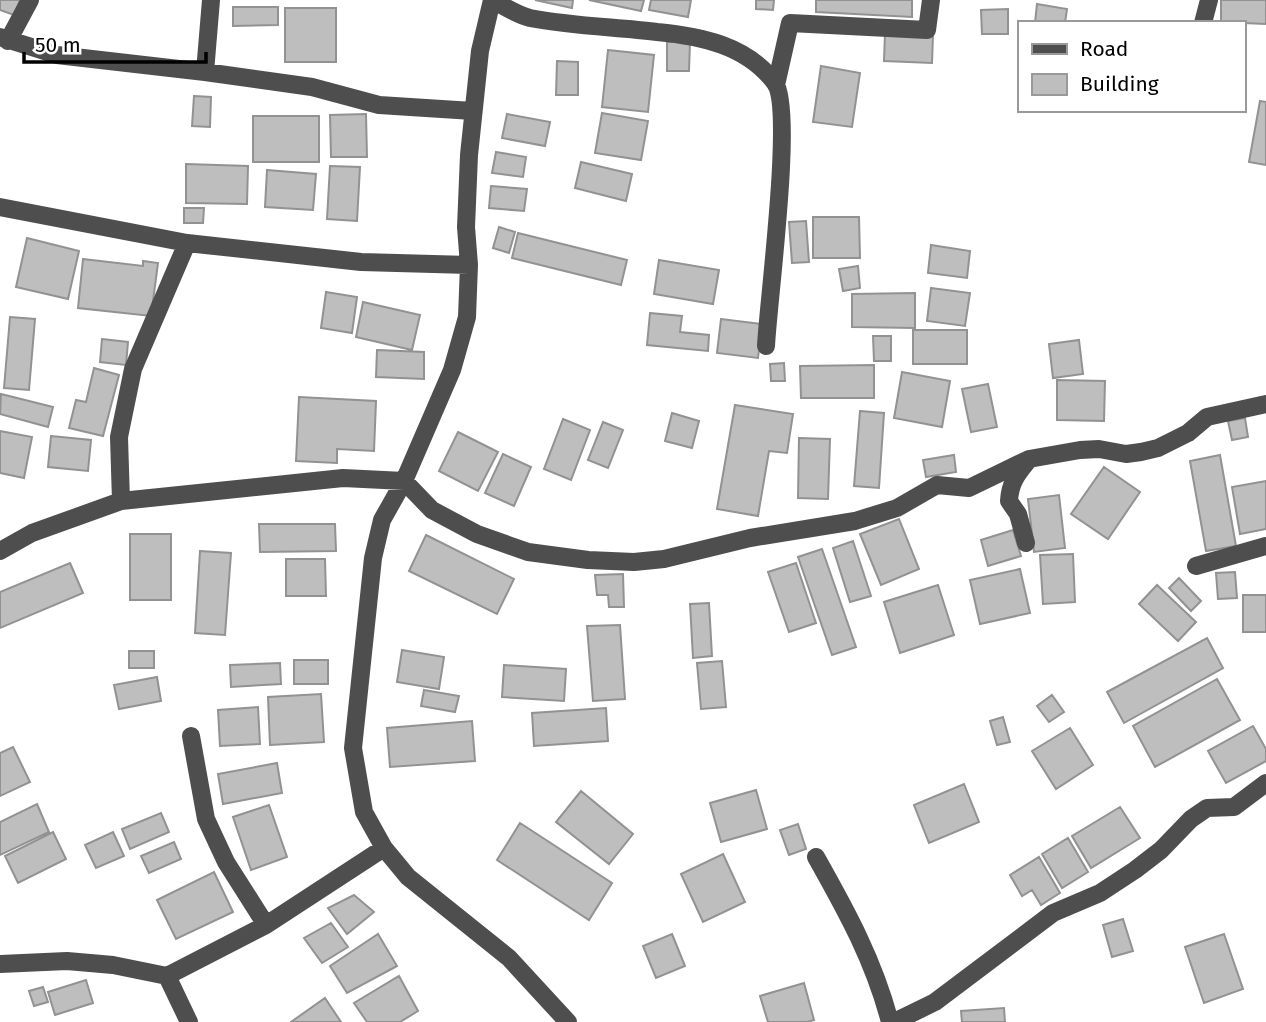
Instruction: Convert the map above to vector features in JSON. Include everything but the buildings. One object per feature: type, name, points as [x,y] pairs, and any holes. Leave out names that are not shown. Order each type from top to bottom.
[{"type":"street","points":[[30,0],[4,39],[57,55],[205,72],[312,88],[379,105],[473,111]]},
{"type":"street","points":[[205,72],[212,0]]},
{"type":"street","points":[[568,1022],[509,958],[408,877],[383,848],[365,812],[353,748],[373,558],[382,520],[404,481],[452,370],[467,317],[469,265],[466,227],[469,155],[480,51],[492,0],[528,17],[685,35],[730,47],[761,68],[776,85]]},
{"type":"street","points":[[766,346],[780,183],[782,109],[776,85],[790,23],[927,30],[932,0]]},
{"type":"street","points":[[1204,21],[1209,0]]},
{"type":"street","points":[[0,207],[187,243],[361,262],[469,265]]},
{"type":"street","points":[[121,501],[119,436],[133,369],[187,243]]},
{"type":"street","points":[[0,551],[32,533],[121,501],[343,478],[404,481],[432,510],[477,534],[528,552],[588,560],[634,562],[664,559],[750,538],[855,521],[897,508],[937,485],[969,488],[1030,459],[1080,450],[1099,449],[1126,454],[1158,448],[1188,433],[1207,418],[1266,404]]},
{"type":"street","points":[[1026,543],[1018,514],[1009,501],[1010,487],[1016,475],[1030,459]]},
{"type":"street","points":[[1196,566],[1266,546]]},
{"type":"street","points":[[191,736],[206,819],[226,862],[266,925]]},
{"type":"street","points":[[816,857],[863,944],[892,1022],[935,1002],[1053,914],[1100,893],[1135,870],[1161,850],[1191,819],[1207,808],[1234,807],[1266,783]]},
{"type":"street","points":[[0,964],[67,961],[113,965],[167,976],[266,925],[383,848]]},
{"type":"street","points":[[167,976],[189,1022]]}]
